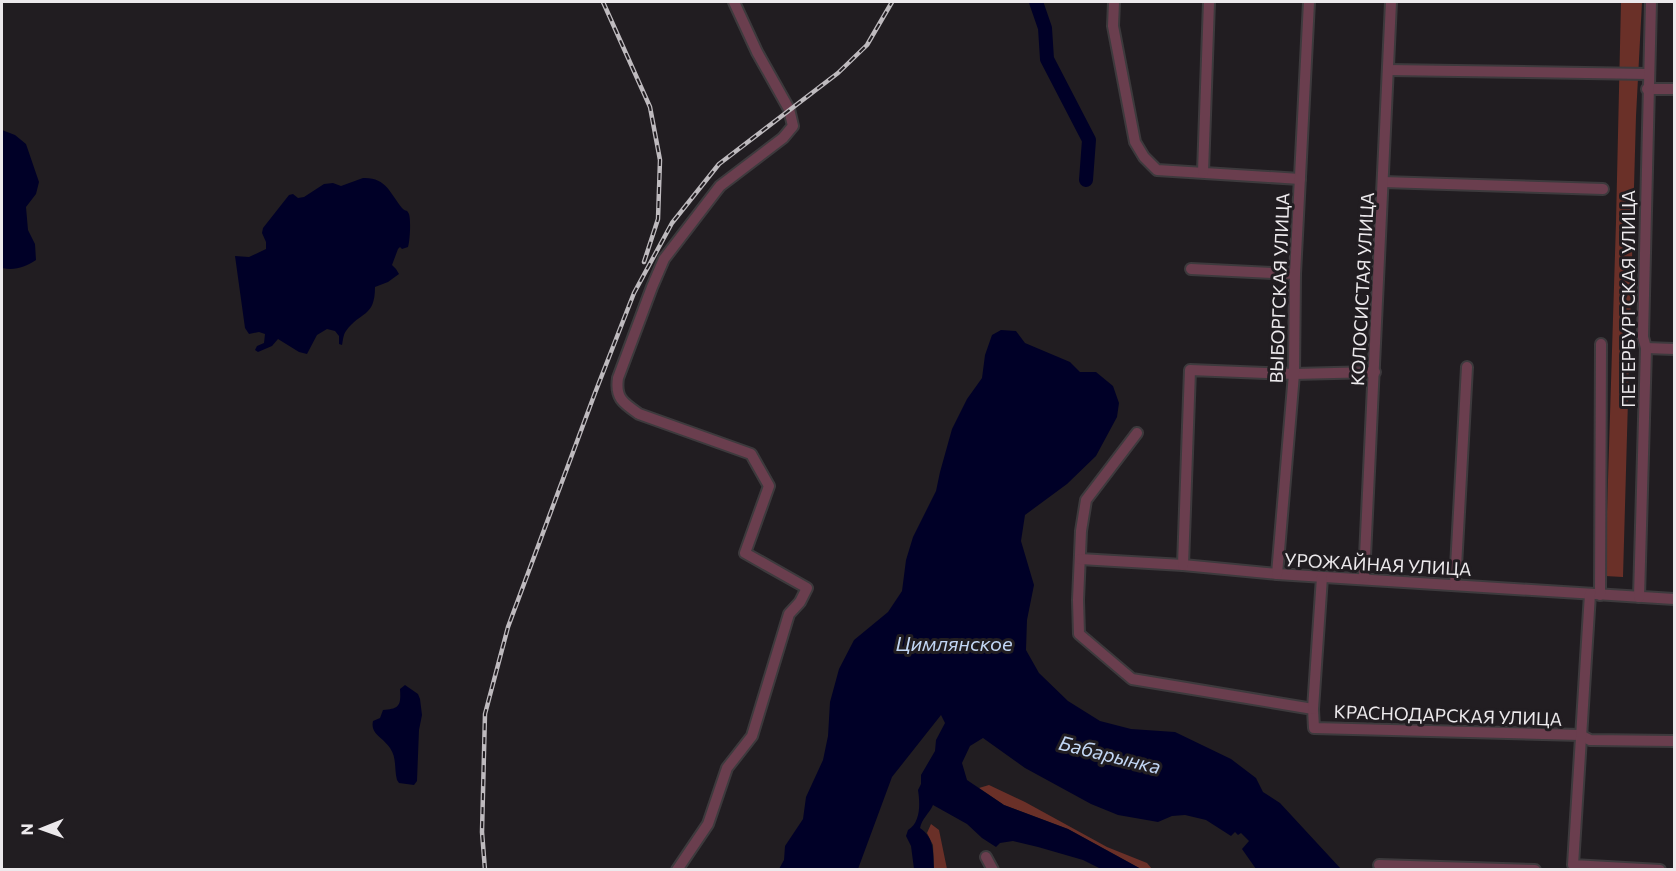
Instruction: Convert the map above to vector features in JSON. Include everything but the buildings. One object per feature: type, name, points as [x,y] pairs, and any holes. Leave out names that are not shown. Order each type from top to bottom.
[{"type":"street","points":[[677,870],[708,825],[727,768],[752,736],[789,614],[800,602],[807,588],[745,553],[769,486],[752,453],[639,414],[625,404],[617,390],[622,368],[664,259],[720,186],[783,138],[794,126],[789,109],[757,52],[734,2]]},
{"type":"street","points":[[1114,2],[1113,27],[1135,142],[1144,157],[1157,170],[1300,179]]},
{"type":"street","points":[[1203,172],[1209,2]]},
{"type":"street","name":"ВЫБОРГСКАЯ УЛИЦА","points":[[1277,574],[1294,374],[1295,274],[1310,2]]},
{"type":"street","name":"КОЛОСИСТАЯ УЛИЦА","points":[[1364,578],[1391,2]]},
{"type":"street","name":"ПЕТЕРБУРГСКАЯ УЛИЦА","points":[[1639,597],[1646,348],[1644,337],[1647,89],[1651,2]]},
{"type":"street","points":[[1388,69],[1648,75]]},
{"type":"street","points":[[1647,89],[1674,89]]},
{"type":"street","points":[[1383,182],[1603,189]]},
{"type":"street","points":[[1191,269],[1295,274]]},
{"type":"street","name":"ПЕТЕРБУРГСКАЯ УЛИЦА","points":[[1571,868],[1580,735],[1595,595],[1601,344]]},
{"type":"street","points":[[1646,348],[1674,349]]},
{"type":"street","points":[[1455,585],[1467,368]]},
{"type":"street","points":[[1183,565],[1190,370],[1294,374],[1375,372]]},
{"type":"street","name":"КРАСНОДАРСКАЯ УЛИЦА","points":[[1137,433],[1086,500],[1081,531],[1080,559],[1079,634],[1132,679],[1313,709],[1314,728],[1580,735],[1590,740],[1674,741]]},
{"type":"street","name":"УРОЖАЙНАЯ УЛИЦА","points":[[1080,559],[1674,599]]},
{"type":"street","points":[[1313,709],[1322,577]]},
{"type":"street","points":[[987,856],[993,870]]},
{"type":"street","points":[[1379,865],[1534,870]]},
{"type":"street","points":[[1571,868],[1660,870]]},
{"type":"shaded area","points":[[1621,2],[1642,2],[1636,116],[1623,577],[1605,576]]},
{"type":"shaded area","points":[[989,785],[1107,847],[1147,863],[1152,869],[1141,869],[1068,829],[1004,805],[979,788]]},
{"type":"shaded area","points":[[931,824],[939,830],[947,869],[934,869],[933,845],[927,833]]},
{"type":"water","points":[[2,130],[15,135],[26,144],[39,182],[36,194],[26,207],[28,230],[35,244],[36,260],[16,269],[2,268]]},
{"type":"water","points":[[363,178],[371,178],[382,183],[409,214],[408,247],[398,249],[392,265],[399,274],[375,287],[370,309],[346,331],[342,345],[339,344],[339,336],[335,331],[327,329],[317,335],[307,354],[299,352],[278,339],[272,346],[258,352],[255,350],[257,346],[264,343],[265,334],[259,332],[249,334],[245,328],[235,256],[249,257],[266,249],[263,228],[289,195],[304,197],[324,184],[333,183],[341,186]]},
{"type":"water","name":"Цимлянское","points":[[1001,330],[1016,331],[1025,343],[1070,362],[1080,372],[1096,372],[1113,386],[1119,403],[1117,417],[1096,456],[1067,484],[1025,515],[1021,541],[1034,585],[1027,620],[1026,650],[1039,673],[1068,701],[1100,721],[1131,729],[1175,732],[1231,759],[1256,778],[1263,792],[1280,803],[1341,869],[1256,869],[1242,849],[1249,841],[1241,833],[1238,835],[1235,832],[1231,836],[1206,820],[1185,815],[1172,816],[1158,822],[1118,815],[1091,804],[1025,768],[983,738],[970,746],[962,763],[967,780],[1004,805],[1068,829],[1141,869],[1101,869],[1083,860],[1013,841],[1000,843],[996,847],[967,824],[933,805],[920,828],[931,841],[934,869],[914,869],[911,846],[906,836],[917,817],[921,775],[935,751],[936,740],[945,723],[941,715],[892,777],[858,869],[779,869],[784,860],[785,846],[803,819],[806,797],[823,760],[828,736],[830,702],[839,669],[854,640],[888,612],[902,591],[906,560],[913,537],[936,491],[952,429],[967,399],[982,378],[985,355],[992,335]]},
{"type":"water","points":[[405,685],[418,694],[422,715],[419,730],[417,781],[414,785],[399,783],[392,752],[373,729],[373,721],[380,718],[383,710],[393,709],[398,705],[400,689]]},
{"type":"waterway","name":"Бабарынка","points":[[1036,2],[1045,28],[1047,59],[1089,140],[1086,180]]},
{"type":"railway","points":[[603,2],[650,107],[660,160],[658,219],[644,262]]},
{"type":"railway","points":[[485,870],[482,832],[485,714],[508,627],[634,293],[672,223],[719,164],[838,73],[867,45],[892,2]]}]
